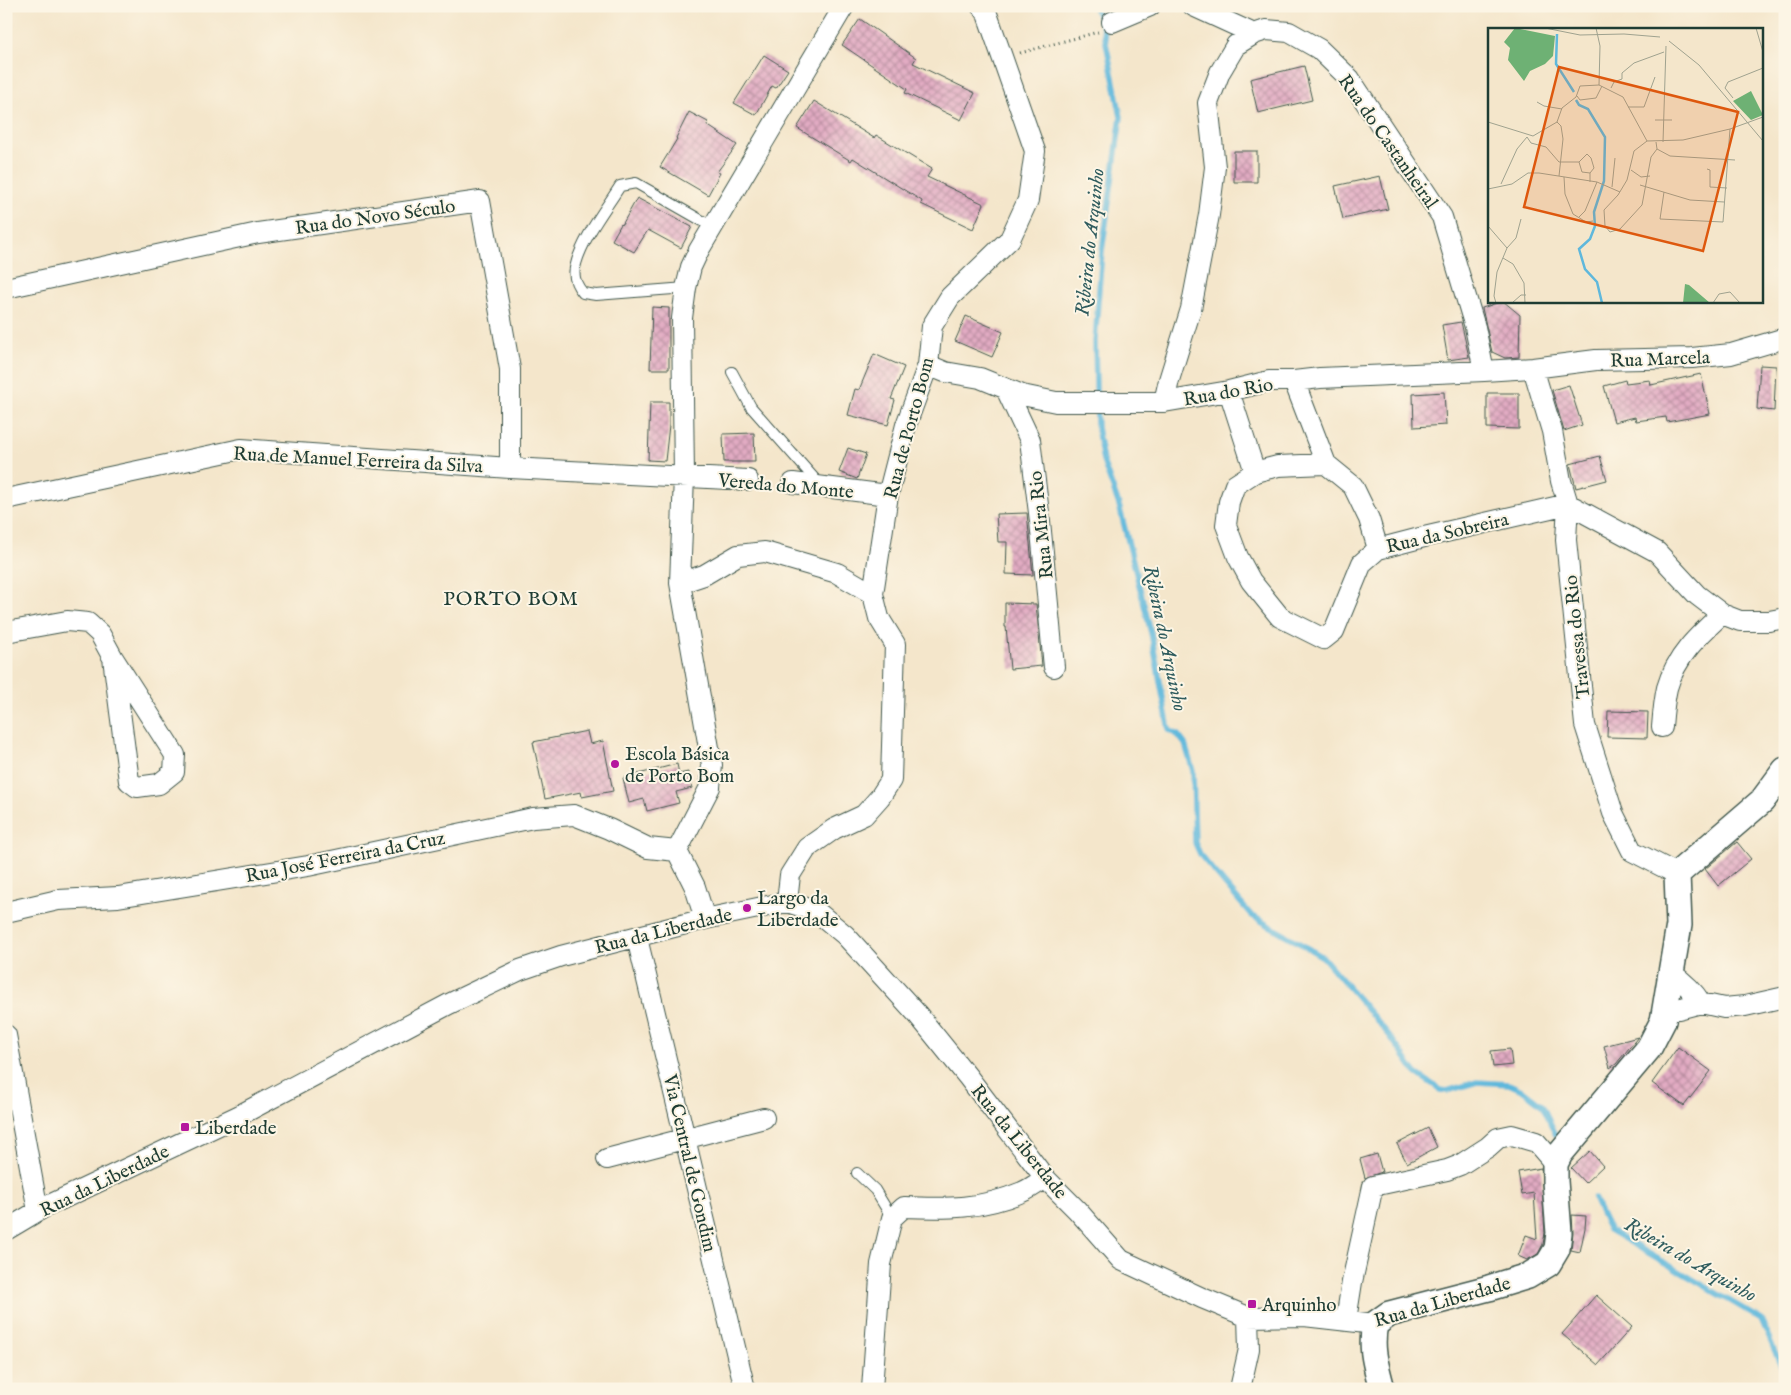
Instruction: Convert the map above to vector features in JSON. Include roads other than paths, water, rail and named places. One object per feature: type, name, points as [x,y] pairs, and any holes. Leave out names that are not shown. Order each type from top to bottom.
[{"type":"street","points":[[705,919],[695,887],[677,851],[710,787],[712,765],[680,583],[684,476],[682,318],[686,288],[691,267],[699,250],[844,6]]},
{"type":"street","name":"Rua de Porto Bom","points":[[786,902],[790,875],[807,848],[834,829],[864,815],[880,797],[891,780],[895,644],[879,618],[874,594],[888,495],[906,425],[928,365],[932,326],[950,297],[1010,238],[1028,200],[1035,151],[986,11],[981,6]]},
{"type":"street","points":[[1112,22],[1150,6]]},
{"type":"street","points":[[1193,6],[1254,34]]},
{"type":"street","name":"Rua do Castanheiral","points":[[1254,34],[1266,30],[1289,32],[1319,49],[1350,79],[1442,217],[1475,327],[1484,371]]},
{"type":"street","points":[[1164,402],[1191,309],[1209,215],[1215,167],[1208,103],[1220,72],[1236,45],[1254,34]]},
{"type":"street","name":"Rua do Novo Século","points":[[6,288],[258,233],[480,201],[510,369],[510,468]]},
{"type":"street","name":"Rua Marcela","points":[[1533,368],[1596,360],[1692,358],[1731,354],[1785,338]]},
{"type":"street","name":"Rua do Rio","points":[[928,365],[945,372],[980,378],[1022,395],[1056,402],[1164,402],[1229,391],[1268,381],[1533,368]]},
{"type":"street","name":"Travessa do Rio","points":[[1533,368],[1552,431],[1561,481],[1568,504],[1566,540],[1585,725],[1613,813],[1632,851],[1677,874]]},
{"type":"street","points":[[1294,381],[1326,464],[1278,466],[1256,472],[1236,485],[1229,502],[1226,524],[1238,557],[1251,581],[1280,617],[1324,639],[1334,630],[1362,563],[1378,549]]},
{"type":"street","name":"Rua Mira Rio","points":[[1006,388],[1030,440],[1040,520],[1054,667]]},
{"type":"street","points":[[1229,391],[1256,472]]},
{"type":"street","name":"Rua de Manuel Ferreira da Silva","points":[[6,498],[241,449],[510,468],[684,476]]},
{"type":"street","name":"Rua da Sobreira","points":[[1326,464],[1353,486],[1369,519],[1378,549],[1568,504]]},
{"type":"street","name":"Vereda do Monte","points":[[684,476],[748,480]]},
{"type":"street","name":"Vereda do Monte","points":[[793,483],[888,495]]},
{"type":"street","points":[[1568,504],[1657,552],[1697,595],[1722,614],[1740,621],[1769,621],[1785,618]]},
{"type":"street","points":[[680,583],[704,575],[738,555],[765,552],[837,573],[874,594]]},
{"type":"street","points":[[1662,727],[1667,688],[1679,658],[1694,639],[1722,614]]},
{"type":"street","points":[[6,632],[67,621],[88,623],[100,634],[175,756],[174,772],[159,784],[137,787],[129,781],[113,658]]},
{"type":"street","points":[[1346,1320],[1352,1282],[1373,1186],[1447,1170],[1460,1165],[1488,1147],[1498,1138],[1512,1135],[1536,1142],[1555,1164],[1560,1154],[1649,1048],[1663,1021],[1666,1009],[1678,926],[1677,874],[1762,801],[1785,770]]},
{"type":"street","name":"Rua José Ferreira da Cruz","points":[[6,912],[58,900],[118,898],[308,866],[533,818],[574,815],[648,848],[677,851]]},
{"type":"street","name":"Rua da Liberdade","points":[[6,1230],[38,1211],[238,1116],[449,1004],[520,970],[561,956],[637,938],[732,912],[786,902],[816,911],[845,935],[918,1015],[1045,1178],[1077,1210],[1121,1260],[1202,1298],[1248,1317],[1304,1316],[1375,1324],[1389,1314],[1528,1276],[1548,1264],[1557,1249],[1559,1233],[1555,1164]]},
{"type":"street","name":"Via Central de Gondim","points":[[637,938],[745,1389]]},
{"type":"street","points":[[1671,974],[1683,981],[1701,1003]]},
{"type":"street","points":[[1666,1009],[1678,1009],[1701,1003],[1724,1008],[1745,1006],[1785,997]]},
{"type":"street","points":[[6,1034],[38,1211]]},
{"type":"street","points":[[607,1159],[764,1118]]},
{"type":"street","points":[[872,1389],[881,1264],[892,1218],[904,1207],[980,1206],[1024,1192],[1045,1178]]},
{"type":"street","points":[[1240,1389],[1249,1349],[1248,1317]]},
{"type":"street","points":[[1375,1324],[1372,1340],[1382,1389]]},
{"type":"lane","points":[[686,288],[596,295],[583,293],[577,286],[574,270],[585,242],[620,186],[636,183],[713,227]]},
{"type":"lane","points":[[732,372],[751,407],[822,487]]},
{"type":"lane","points":[[857,1173],[875,1190],[892,1218]]},
{"type":"waterway","name":"Ribeira do Arquinho","points":[[1094,6],[1103,28],[1121,117],[1102,251],[1095,341],[1097,427],[1103,461],[1119,505],[1151,633],[1169,730],[1178,735],[1185,744],[1193,771],[1195,843],[1201,856],[1251,915],[1323,957],[1389,1035],[1416,1073],[1441,1090],[1447,1091],[1477,1082],[1509,1084],[1524,1091],[1542,1105],[1556,1135]]},
{"type":"waterway","name":"Ribeira do Arquinho","points":[[1594,1198],[1609,1230],[1761,1319],[1785,1375]]},
{"type":"place","name":"Escola Básica de Porto Bom","points":[[615,764]]},
{"type":"place","name":"Largo da Liberdade","points":[[747,908]]},
{"type":"place","name":"Liberdade","points":[[185,1127]]},
{"type":"place","name":"Arquinho","points":[[1252,1304]]},
{"type":"district","name":"PORTO BOM","points":[[511,598]]}]
